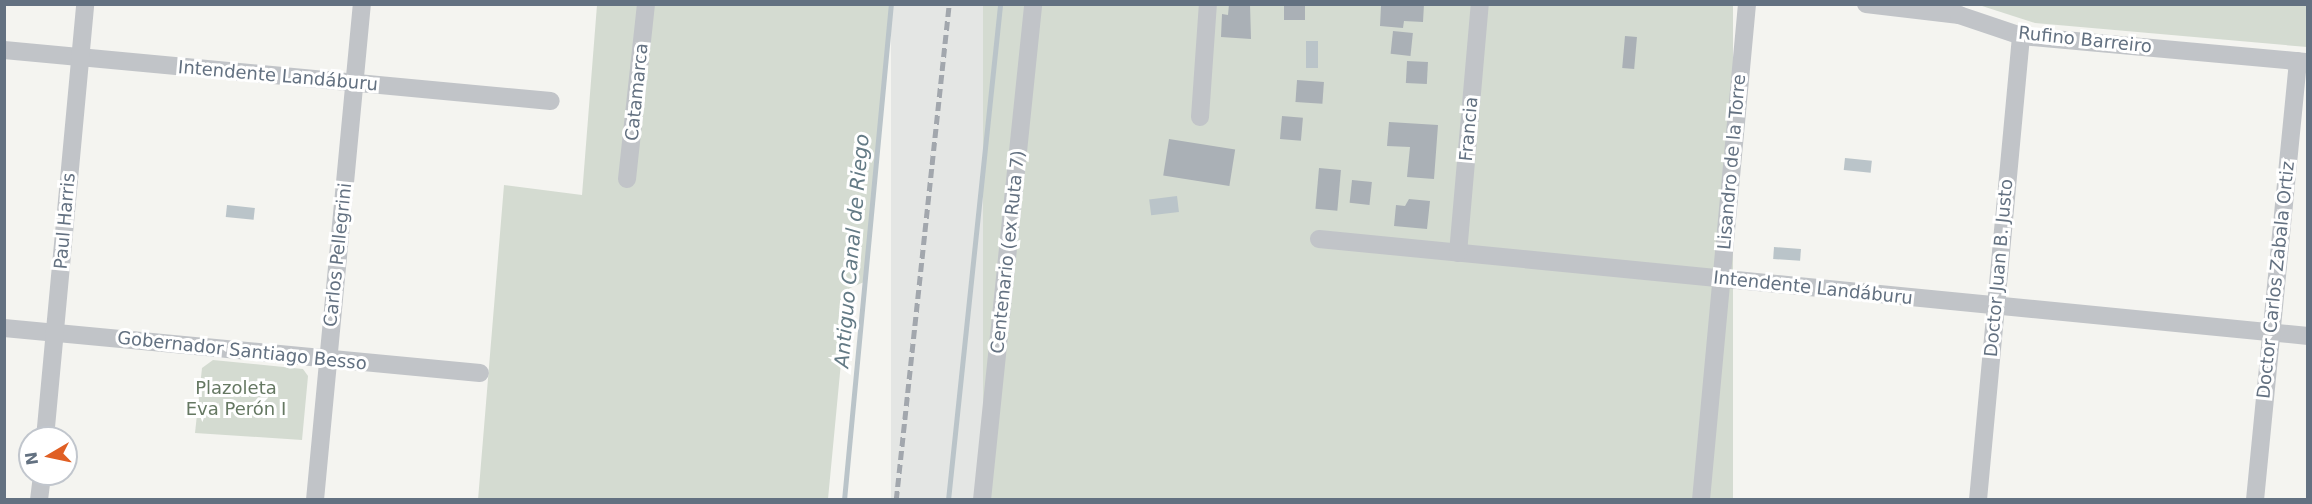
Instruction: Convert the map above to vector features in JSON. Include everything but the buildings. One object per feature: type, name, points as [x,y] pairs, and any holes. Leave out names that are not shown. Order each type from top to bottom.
[{"type":"street","name":"Paul Harris","points":[[46,426],[85,4]]},
{"type":"street","name":"Carlos Pellegrini","points":[[315,500],[362,4]]},
{"type":"street","name":"Catamarca","points":[[627,179],[646,4]]},
{"type":"street","name":"Centenario (ex Ruta 7)","points":[[982,500],[1033,4]]},
{"type":"street","points":[[1200,117],[1208,4]]},
{"type":"street","name":"Francia","points":[[1458,253],[1480,4]]},
{"type":"street","name":"Lisandro de la Torre","points":[[1701,500],[1747,4]]},
{"type":"street","name":"Rufino Barreiro","points":[[1866,4],[1959,15],[2021,36],[2303,62]]},
{"type":"street","name":"Doctor Juan B. Justo","points":[[1978,500],[2021,36]]},
{"type":"street","name":"Intendente Landáburu","points":[[4,50],[551,101]]},
{"type":"street","name":"Doctor Carlos Zabala Ortiz","points":[[2255,500],[2271,334],[2303,62]]},
{"type":"street","name":"Intendente Landáburu","points":[[1319,239],[2307,336]]},
{"type":"street","name":"Gobernador Santiago Besso","points":[[4,328],[327,361],[480,373]]},
{"type":"shaded area","points":[[891,5],[983,5],[983,500],[891,500]]},
{"type":"shaded area","points":[[1306,41],[1318,41],[1318,68],[1306,68]]},
{"type":"shaded area","points":[[1845,158],[1872,161],[1871,173],[1844,170]]},
{"type":"shaded area","points":[[1177,196],[1179,212],[1151,215],[1149,199]]},
{"type":"shaded area","points":[[227,205],[255,208],[254,220],[226,217]]},
{"type":"shaded area","points":[[1774,247],[1801,249],[1800,261],[1773,259]]},
{"type":"green space","points":[[597,5],[891,5],[864,282],[848,289],[828,499],[478,500],[504,185],[582,195]]},
{"type":"green space","points":[[983,5],[1733,5],[1733,500],[983,500]]},
{"type":"green space","points":[[1979,5],[2307,5],[2307,47],[2035,23]]},
{"type":"green space","name":"Plazoleta Eva Perón I","points":[[213,360],[303,369],[308,376],[302,440],[195,433],[202,368]]},
{"type":"waterway","name":"Antiguo Canal de Riego","points":[[844,500],[891,4]]},
{"type":"waterway","points":[[948,500],[1000,4]]},
{"type":"railway","points":[[896,500],[949,4]]}]
